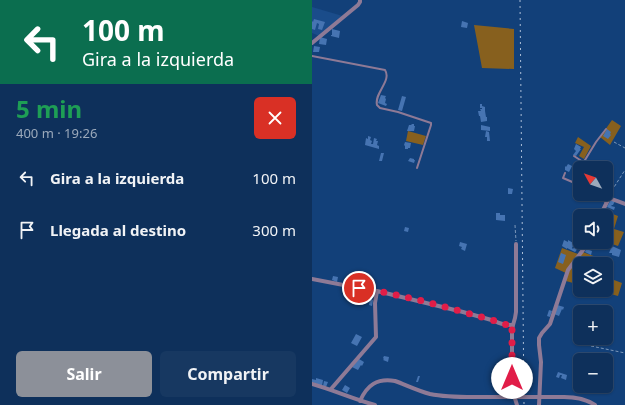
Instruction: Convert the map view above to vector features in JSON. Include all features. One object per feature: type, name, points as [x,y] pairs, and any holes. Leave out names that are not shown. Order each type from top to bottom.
[{"type":"street","points":[[312,43],[358,5],[360,0]]},
{"type":"street","points":[[613,200],[625,204]]},
{"type":"street","points":[[604,209],[607,203]]},
{"type":"street","points":[[516,244],[516,312],[512,330],[512,389],[517,405]]},
{"type":"street","points":[[539,405],[541,362],[539,338],[550,324],[568,270],[584,249]]},
{"type":"street","points":[[312,279],[377,291],[463,312],[498,323],[513,325]]},
{"type":"street","points":[[331,389],[376,337],[375,302],[377,291]]},
{"type":"street","points":[[360,401],[364,392],[370,385],[389,380],[429,393],[458,398],[574,397],[591,402],[595,405]]},
{"type":"street","points":[[312,384],[331,389],[360,401],[375,405]]},
{"type":"lane","points":[[312,56],[385,70],[387,72],[384,84],[376,100],[377,105],[380,108],[398,112],[431,123],[417,168]]},
{"type":"lane","points":[[584,161],[606,129]]},
{"type":"lane","points":[[574,156],[582,161]]},
{"type":"lane","points":[[565,174],[563,178],[573,182]]},
{"type":"path","points":[[614,142],[625,148]]},
{"type":"path","points":[[613,188],[625,170]]},
{"type":"path","points":[[515,225],[516,244]]},
{"type":"path","points":[[591,346],[625,353]]},
{"type":"shaded area","points":[[312,7],[346,17],[322,37],[312,33]]},
{"type":"shaded area","points":[[474,25],[514,29],[514,69],[482,68]]},
{"type":"shaded area","points":[[612,120],[621,126],[610,145],[600,137]]},
{"type":"shaded area","points":[[408,131],[426,136],[423,145],[406,141]]},
{"type":"shaded area","points":[[578,137],[591,146],[584,159],[579,156],[584,147],[575,143]]},
{"type":"shaded area","points":[[613,214],[618,216],[614,229],[624,232],[618,246],[613,244]]},
{"type":"shaded area","points":[[562,248],[578,254],[580,251],[596,257],[573,257],[573,283],[566,281],[568,274],[555,268]]},
{"type":"shaded area","points":[[613,280],[622,283],[618,296],[613,295]]},
{"type":"building","points":[[314,19],[325,22],[322,30],[318,29],[319,24],[317,23],[315,30],[312,29],[312,21],[313,22]]},
{"type":"building","points":[[462,21],[468,23],[467,28],[461,27]]},
{"type":"building","points":[[332,29],[340,31],[339,38],[331,36]]},
{"type":"building","points":[[320,37],[327,39],[326,45],[319,44]]},
{"type":"building","points":[[314,46],[320,47],[319,52],[313,52]]},
{"type":"building","points":[[381,95],[386,96],[386,106],[378,103]]},
{"type":"building","points":[[402,96],[406,97],[402,111],[398,110]]},
{"type":"building","points":[[480,104],[485,107],[487,121],[481,122],[478,111],[481,111],[480,109],[482,109],[480,108]]},
{"type":"building","points":[[412,124],[415,126],[414,131],[407,131],[409,125]]},
{"type":"building","points":[[481,125],[490,127],[490,131],[481,130]]},
{"type":"building","points":[[607,129],[611,132],[608,139],[603,136]]},
{"type":"building","points":[[486,131],[489,132],[490,141],[487,141],[487,137],[485,137]]},
{"type":"building","points":[[368,136],[371,137],[371,144],[373,144],[374,138],[377,139],[376,141],[378,141],[377,145],[379,146],[379,149],[365,145],[366,138],[368,139]]},
{"type":"building","points":[[405,142],[411,143],[410,148],[405,149]]},
{"type":"building","points":[[576,144],[581,147],[581,149],[576,156],[573,155],[576,151],[574,149]]},
{"type":"building","points":[[381,153],[384,153],[382,161],[379,161]]},
{"type":"building","points":[[410,158],[415,160],[414,163],[408,161]]},
{"type":"building","points":[[568,164],[572,166],[569,172],[565,170],[565,166],[566,167]]},
{"type":"building","points":[[508,188],[513,189],[512,194],[508,194]]},
{"type":"building","points":[[610,201],[615,201],[611,206],[615,207],[614,210],[607,207]]},
{"type":"building","points":[[496,213],[505,215],[505,221],[496,220]]},
{"type":"building","points":[[405,227],[409,228],[408,232],[404,231]]},
{"type":"building","points":[[564,240],[568,242],[568,240],[573,243],[573,249],[577,249],[575,252],[562,246]]},
{"type":"building","points":[[460,242],[467,244],[465,251],[459,246]]},
{"type":"building","points":[[613,246],[621,250],[619,257],[609,253],[611,249],[613,249]]},
{"type":"building","points":[[586,249],[592,251],[591,255],[585,252]]},
{"type":"building","points":[[561,253],[566,255],[563,264],[558,262]]},
{"type":"building","points":[[333,276],[338,277],[337,282],[332,280]]},
{"type":"building","points":[[353,281],[357,281],[356,286],[349,285],[349,283],[352,283]]},
{"type":"building","points":[[370,299],[373,300],[372,306],[369,305]]},
{"type":"building","points":[[557,305],[564,307],[559,316],[554,314]]},
{"type":"building","points":[[549,310],[552,311],[550,317],[547,316]]},
{"type":"building","points":[[356,334],[362,337],[357,346],[351,343]]},
{"type":"building","points":[[384,356],[389,357],[388,362],[383,360]]},
{"type":"building","points":[[359,359],[364,362],[358,370],[352,367]]},
{"type":"building","points":[[558,372],[567,375],[566,380],[561,378],[562,375],[560,375],[559,378],[556,377]]},
{"type":"building","points":[[418,376],[420,376],[418,382],[416,382]]},
{"type":"building","points":[[316,378],[323,380],[322,386],[312,382],[312,379],[316,380]]},
{"type":"building","points":[[324,381],[328,382],[326,387],[323,386]]},
{"type":"building","points":[[345,385],[350,388],[347,393],[342,390]]},
{"type":"railway","points":[[520,0],[524,405]]},
{"type":"route","points":[[359,288],[463,312],[498,323],[513,325],[512,378]]}]
